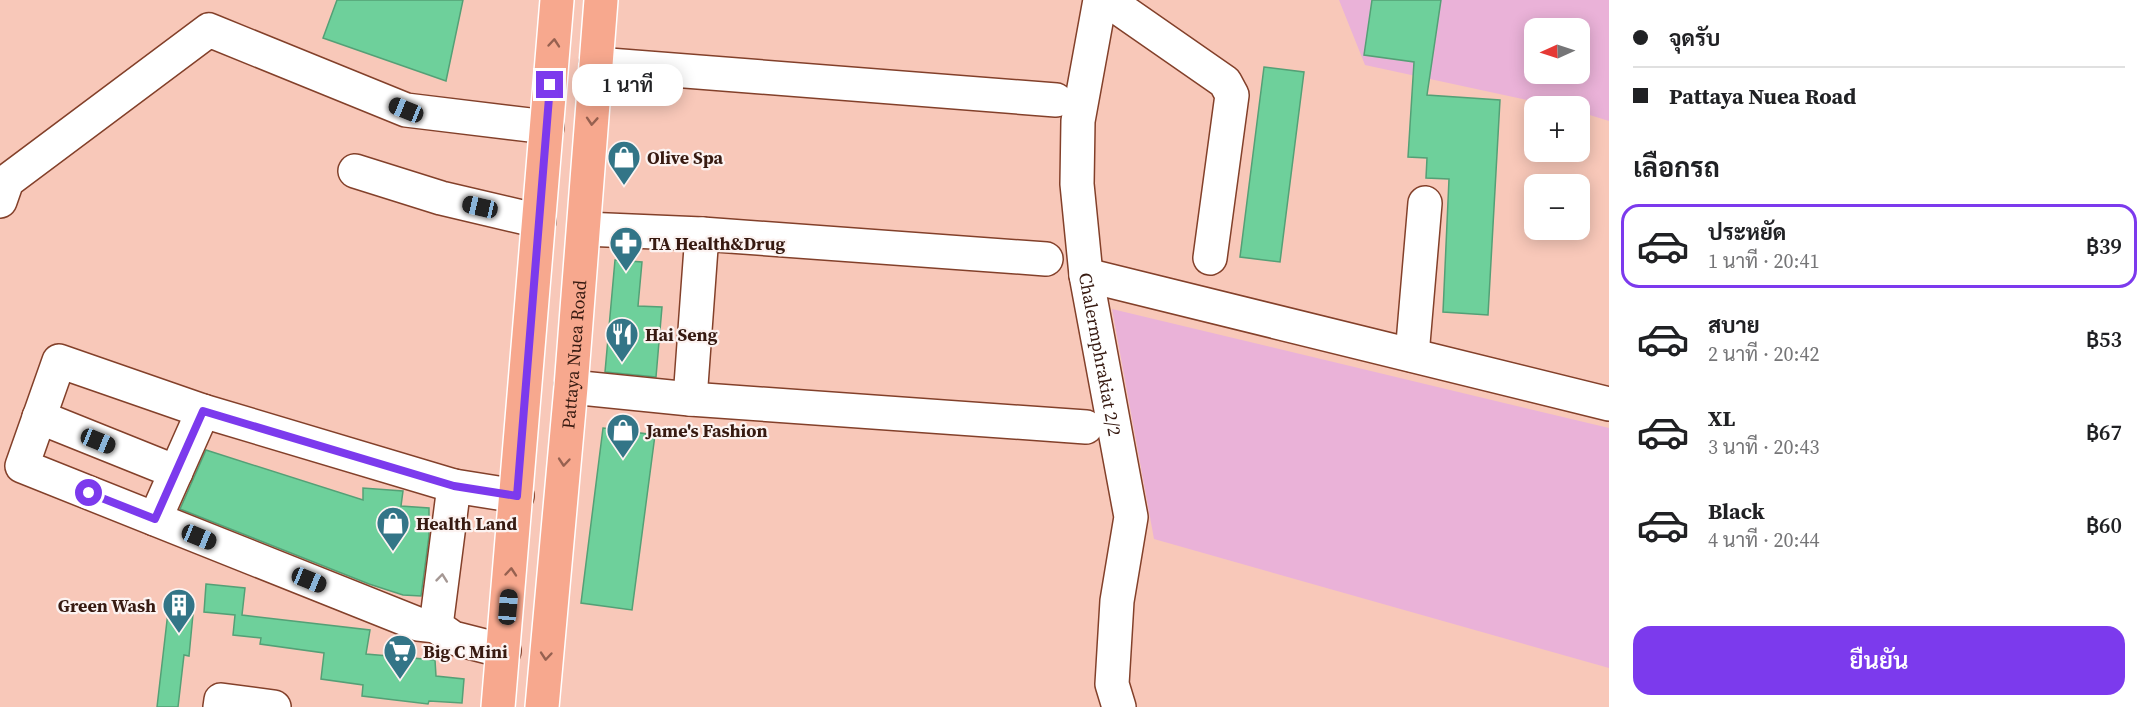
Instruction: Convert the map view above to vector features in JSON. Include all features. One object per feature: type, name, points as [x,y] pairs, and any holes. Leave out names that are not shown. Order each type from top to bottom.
[{"type":"main road","points":[[498,707],[557,0]]},
{"type":"main road","name":"Pattaya Nuea Road","points":[[542,707],[571,387],[602,0]]},
{"type":"street","name":"Chalermphrakiat 2/2","points":[[1100,0],[1078,121],[1077,184],[1086,275],[1131,517],[1117,601],[1112,684],[1119,707]]},
{"type":"street","points":[[1107,0],[1226,82],[1232,95],[1210,258]]},
{"type":"street","points":[[2,186],[209,30],[406,110],[547,127]]},
{"type":"street","points":[[597,64],[1056,100]]},
{"type":"street","points":[[355,171],[441,198],[539,220]]},
{"type":"street","points":[[1412,355],[1425,203]]},
{"type":"street","points":[[584,229],[702,234],[1046,259]]},
{"type":"street","points":[[690,399],[702,234]]},
{"type":"street","points":[[1086,275],[1609,404]]},
{"type":"street","points":[[504,651],[453,638],[436,626],[418,624],[22,466],[59,362],[203,411],[454,486],[517,496]]},
{"type":"street","points":[[571,387],[690,399],[1086,428]]},
{"type":"street","points":[[155,519],[203,411]]},
{"type":"street","points":[[39,417],[176,472]]},
{"type":"street","points":[[436,626],[454,486]]},
{"type":"street","points":[[220,707],[221,700],[274,707]]},
{"type":"shaded area","points":[[1339,0],[1609,0],[1609,121],[1590,115],[1590,96],[1524,96],[1524,99],[1365,65]]},
{"type":"shaded area","points":[[1112,309],[1609,428],[1609,668],[1154,539]]},
{"type":"building","points":[[337,0],[463,0],[446,81],[323,38]]},
{"type":"building","points":[[1372,0],[1441,0],[1427,95],[1500,100],[1488,315],[1443,312],[1449,179],[1426,178],[1427,158],[1408,157],[1414,62],[1364,55]]},
{"type":"building","points":[[1264,67],[1304,72],[1280,262],[1240,257]]},
{"type":"building","points":[[615,260],[642,262],[638,306],[662,307],[656,377],[605,372]]},
{"type":"building","points":[[603,428],[655,435],[632,610],[581,603]]},
{"type":"building","points":[[206,450],[363,500],[363,488],[403,491],[401,506],[429,508],[429,536],[421,596],[403,595],[369,584],[180,509]]},
{"type":"building","points":[[206,584],[245,588],[242,615],[370,630],[366,654],[435,660],[436,676],[464,679],[462,703],[429,701],[428,704],[362,696],[363,685],[321,679],[324,653],[260,644],[261,638],[233,635],[235,615],[204,612]]},
{"type":"building","points":[[168,612],[193,614],[189,656],[184,655],[178,707],[157,707]]},
{"type":"place","name":"Olive Spa","points":[[624,186]]},
{"type":"place","name":"TA Health&Drug","points":[[626,272]]},
{"type":"place","name":"Hai Seng","points":[[622,363]]},
{"type":"place","name":"Jame's Fashion","points":[[623,459]]},
{"type":"place","name":"Health Land","points":[[393,552]]},
{"type":"place","name":"Green Wash","points":[[179,634]]},
{"type":"place","name":"Big C Mini","points":[[400,680]]},
{"type":"route","points":[[89,493],[155,519],[203,411],[454,486],[517,496],[550,85]]}]
